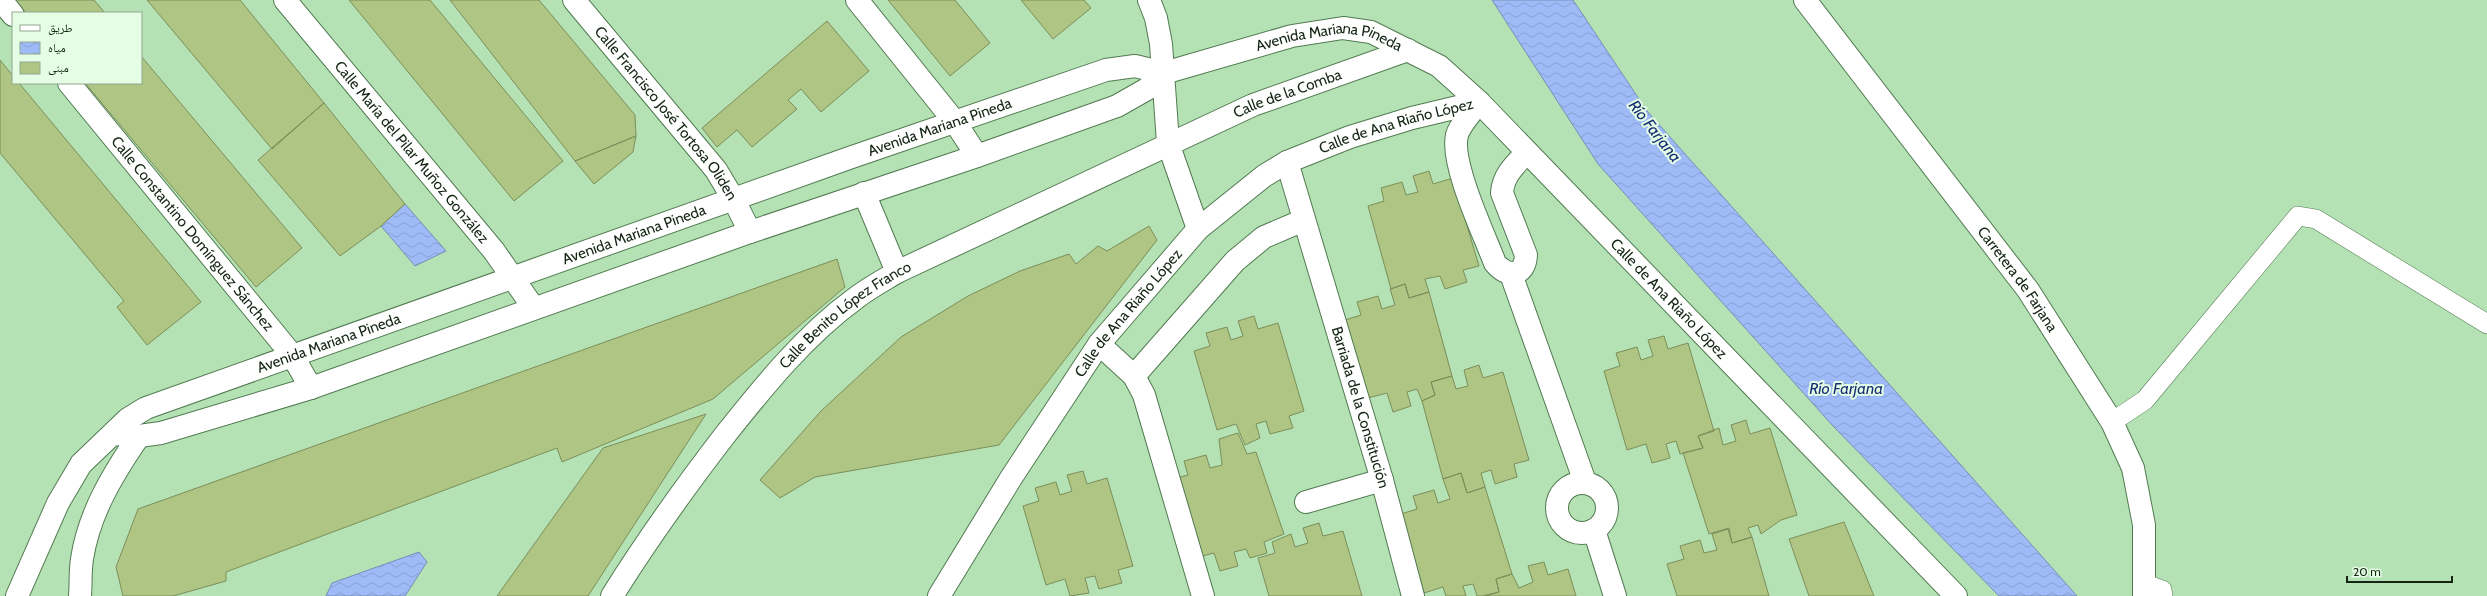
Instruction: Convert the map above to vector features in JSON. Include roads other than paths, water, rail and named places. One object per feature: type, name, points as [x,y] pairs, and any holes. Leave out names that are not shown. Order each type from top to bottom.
[{"type":"street","points":[[1,0],[12,14]]},
{"type":"street","name":"Calle María del Pilar Muñoz González","points":[[285,0],[489,245],[513,277],[533,308]]},
{"type":"street","name":"Calle Francisco José Tortosa Oliden","points":[[574,0],[716,170],[734,200],[750,232]]},
{"type":"street","points":[[857,0],[955,122],[977,156]]},
{"type":"street","points":[[1149,0],[1156,18],[1164,73],[1168,143],[1198,229]]},
{"type":"street","name":"Carretera de Farjana","points":[[1805,0],[2028,290],[2112,422],[2133,468],[2144,525],[2145,590]]},
{"type":"street","name":"Avenida Mariana Pineda","points":[[114,434],[139,436],[161,433],[311,388],[750,232],[977,156],[1117,106],[1147,89],[1164,73],[1319,30],[1343,28],[1371,32],[1439,66],[1479,102]]},
{"type":"street","name":"Calle de la Comba","points":[[1168,143],[1253,105],[1408,50]]},
{"type":"street","name":"Avenida Mariana Pineda","points":[[17,596],[70,481],[81,464],[128,419],[146,408],[292,354],[955,122],[1120,66],[1135,66],[1164,73]]},
{"type":"street","name":"Calle Constantino Domínguez Sánchez","points":[[70,84],[292,354],[311,388]]},
{"type":"street","points":[[1479,102],[1458,133],[1456,148],[1458,165],[1495,263],[1501,271],[1511,274],[1520,270],[1526,263],[1526,255],[1502,193],[1503,184],[1510,169],[1527,152]]},
{"type":"street","name":"Calle de Ana Riaño López","points":[[945,593],[1011,478],[1098,344],[1198,229],[1258,180],[1287,162],[1326,145],[1357,135],[1412,118],[1479,102],[1956,596]]},
{"type":"street","name":"Calle Benito López Franco","points":[[612,596],[670,507],[781,367],[819,329],[856,298],[897,272],[1168,143]]},
{"type":"street","name":"Barriada de la Constitución","points":[[1287,162],[1382,480],[1413,596]]},
{"type":"street","points":[[864,193],[897,272]]},
{"type":"street","points":[[1134,376],[1235,261],[1264,237],[1304,220]]},
{"type":"street","points":[[1511,274],[1586,482]]},
{"type":"street","points":[[1098,344],[1134,376],[1144,395],[1203,596]]},
{"type":"street","points":[[80,596],[82,560],[93,518],[114,474],[139,436]]},
{"type":"street","points":[[1306,502],[1382,480]]},
{"type":"street","points":[[1586,482],[1596,486],[1603,493],[1607,503],[1607,513],[1602,523],[1594,530],[1583,533],[1571,531],[1561,524],[1556,512],[1557,500],[1563,490],[1573,483],[1586,482]]},
{"type":"street","points":[[1594,530],[1615,596]]},
{"type":"lane","points":[[2112,422],[2145,400],[2298,216],[2316,219],[2487,324]]},
{"type":"lane","points":[[2145,590],[2162,590],[2163,596]]},
{"type":"water","name":"Río Farjana","points":[[1492,0],[1573,0],[1647,111],[2077,596],[1999,596],[1833,426],[1598,164]]},
{"type":"water","points":[[405,204],[446,251],[415,266],[381,226]]},
{"type":"water","points":[[419,552],[427,562],[405,596],[326,596],[332,583]]}]
